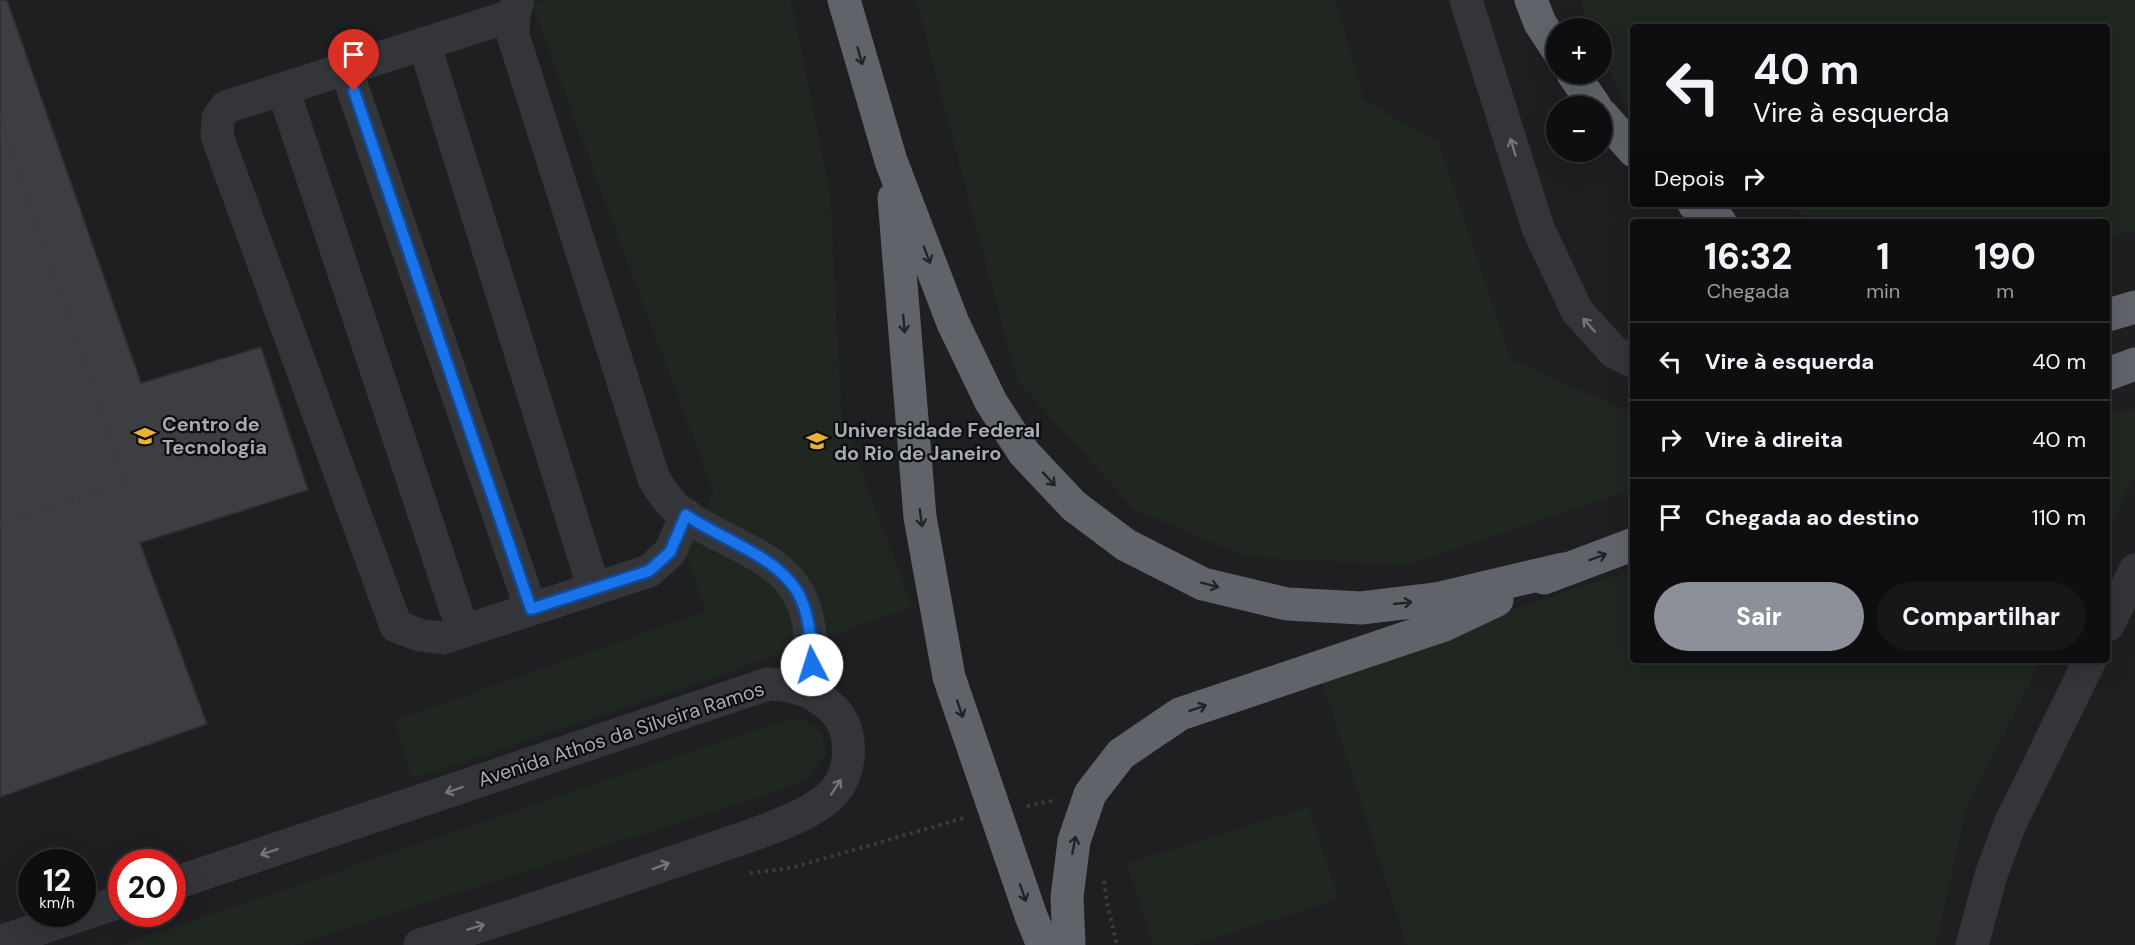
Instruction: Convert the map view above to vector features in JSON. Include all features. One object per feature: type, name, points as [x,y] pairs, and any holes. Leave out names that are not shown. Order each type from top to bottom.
[{"type":"highway","points":[[844,0],[891,161],[952,323],[991,402],[1024,453],[1074,506],[1126,545],[1203,584],[1287,604],[1361,608],[1436,599],[1563,569]]},
{"type":"highway","points":[[1531,0],[1546,32]]},
{"type":"highway","points":[[1612,126],[1630,146]]},
{"type":"highway","points":[[891,161],[920,517],[949,677],[1043,945]]},
{"type":"highway","points":[[1698,207],[1716,219]]},
{"type":"highway","points":[[2110,373],[2135,364]]},
{"type":"highway","points":[[1069,945],[1067,897],[1074,841],[1090,794],[1121,754],[1180,714],[1444,624],[1563,569],[1630,545]]},
{"type":"street","points":[[1466,0],[1538,228],[1577,311],[1614,352],[1630,360]]},
{"type":"street","points":[[686,515],[670,552],[649,571],[443,638],[419,635],[396,626],[217,136],[218,118],[226,107],[424,43],[516,7],[513,35],[654,478],[668,499],[686,515],[758,556],[791,583],[799,594],[811,642],[810,692]]},
{"type":"street","points":[[424,43],[594,589]]},
{"type":"street","points":[[346,69],[531,609]]},
{"type":"street","points":[[283,89],[463,631]]},
{"type":"street","points":[[2110,622],[2135,570]]},
{"type":"street","points":[[1972,945],[1991,875],[2010,824],[2090,663]]},
{"type":"street","name":"Avenida Athos da Silveira Ramos","points":[[186,879],[768,684],[789,686],[810,692],[839,715],[846,729],[848,758],[834,793],[816,806],[780,824],[591,891],[420,945]]},
{"type":"street","points":[[0,942],[108,906]]},
{"type":"path","points":[[0,117],[126,484],[0,523]]},
{"type":"path","points":[[744,874],[791,868],[957,820],[1090,794]]},
{"type":"path","points":[[1104,880],[1117,945]]},
{"type":"shaded area","name":"Universidade Federal do Rio de Janeiro","points":[[0,0],[2135,0],[2135,945],[0,945]]},
{"type":"shaded area","points":[[545,0],[791,0],[830,192],[842,418],[912,607],[713,678],[411,779],[395,720],[707,611],[684,551],[713,491],[532,5]]},
{"type":"shaded area","points":[[916,0],[1336,0],[1364,100],[1439,143],[1511,359],[1630,413],[1630,490],[1408,565],[1246,557],[1134,509],[1017,380]]},
{"type":"shaded area","points":[[1579,0],[2135,0],[2135,230],[2110,237],[2110,219],[1809,219],[1790,207],[2110,207],[2110,24],[1630,24],[1630,107],[1623,103],[1612,77],[1612,18],[1587,18]]},
{"type":"shaded area","points":[[2129,408],[2135,411],[2135,475],[2110,525],[2110,414]]},
{"type":"shaded area","points":[[1630,571],[1630,663],[2039,663],[1966,809],[1936,945],[1407,945],[1319,673]]},
{"type":"shaded area","points":[[801,719],[822,732],[826,754],[808,778],[775,792],[294,945],[121,945],[174,927],[186,927],[186,923],[771,724]]},
{"type":"shaded area","points":[[1309,807],[1339,899],[1193,945],[1153,945],[1127,863]]},
{"type":"building","name":"Centro de Tecnologia","points":[[0,0],[7,0],[141,383],[261,347],[308,490],[140,543],[207,724],[0,797]]},
{"type":"building","name":"Centro de Tecnologia","points":[[0,0],[7,0],[141,383],[261,347],[308,490],[140,543],[207,724],[0,797]]},
{"type":"place","name":"Centro de Tecnologia","points":[[145,436]]},
{"type":"place","name":"Universidade Federal do Rio de Janeiro","points":[[817,441]]},
{"type":"route","points":[[354,91],[531,609],[649,571],[670,552],[686,515],[758,556],[791,583],[799,594],[803,606],[811,642],[812,665]]}]
